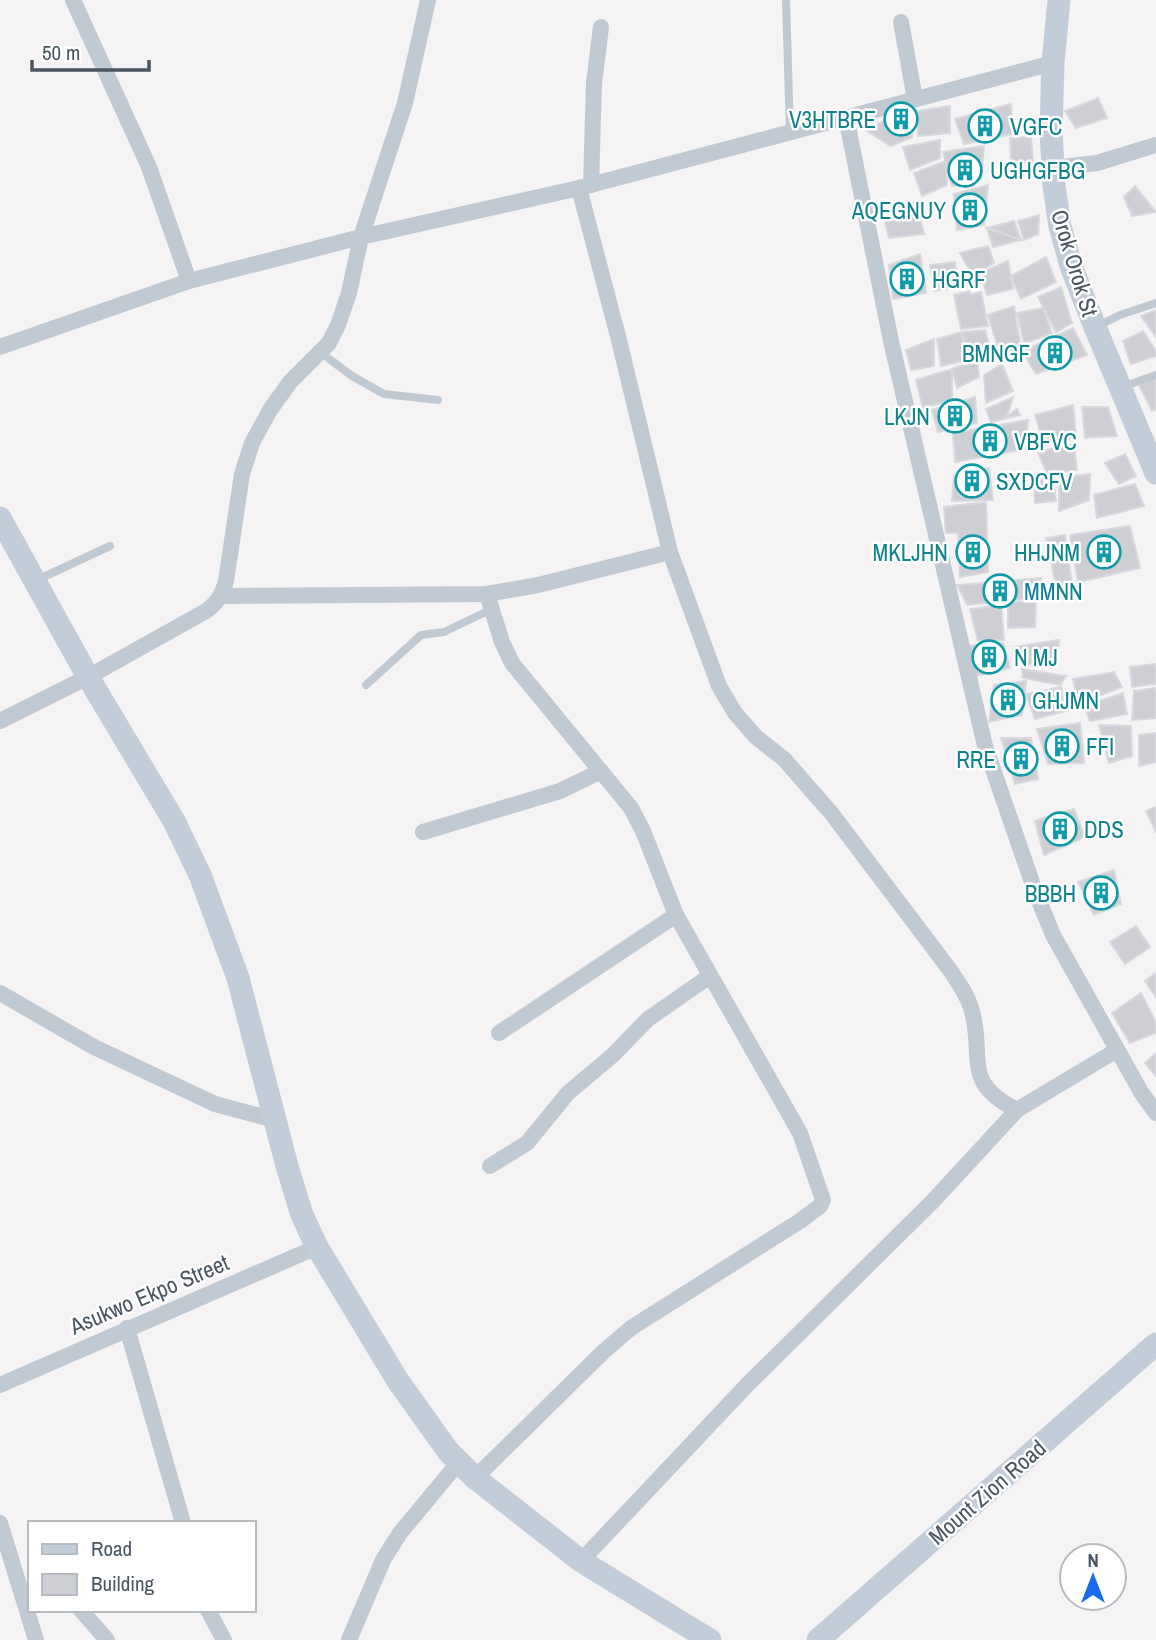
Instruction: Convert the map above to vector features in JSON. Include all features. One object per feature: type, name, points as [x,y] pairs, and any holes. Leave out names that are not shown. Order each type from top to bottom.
[{"type":"street","points":[[74,0],[149,167],[189,281]]},
{"type":"street","points":[[0,721],[88,677],[205,611],[216,604],[221,596],[226,581],[242,474],[252,443],[270,410],[290,382],[329,343],[338,325],[349,293],[361,237],[405,103],[428,0]]},
{"type":"street","name":"Orok Orok St","points":[[1059,0],[1053,63],[1051,131],[1060,226],[1071,266],[1156,473]]},
{"type":"street","points":[[901,22],[915,99]]},
{"type":"street","points":[[601,27],[585,186],[670,552],[726,700],[757,737],[784,759],[825,805],[950,970],[962,987],[971,1008],[978,1070],[986,1089],[999,1101],[1017,1110]]},
{"type":"street","points":[[0,348],[189,281],[361,237],[585,186],[1053,63]]},
{"type":"street","points":[[846,117],[891,341],[985,746],[1053,935],[1141,1092],[1156,1113]]},
{"type":"street","points":[[1053,169],[1097,163],[1156,145]]},
{"type":"street","points":[[0,518],[88,677],[174,821],[200,875],[238,978],[299,1206],[317,1247],[398,1381],[448,1451],[467,1470],[581,1561],[710,1640]]},
{"type":"street","points":[[221,596],[490,602],[538,585],[670,552]]},
{"type":"street","points":[[349,1640],[383,1560],[400,1533],[467,1470],[631,1328],[800,1221],[820,1206],[823,1200],[800,1133],[676,915],[643,831],[631,808],[512,663],[490,602]]},
{"type":"street","points":[[423,832],[560,791],[601,771]]},
{"type":"street","points":[[499,1034],[676,915]]},
{"type":"street","points":[[489,1166],[527,1143],[568,1093],[613,1055],[648,1019],[710,976]]},
{"type":"street","points":[[0,993],[93,1047],[215,1104],[275,1120]]},
{"type":"street","points":[[581,1561],[749,1384],[932,1202],[1017,1110],[1117,1050]]},
{"type":"street","name":"Asukwo Ekpo Street","points":[[0,1385],[317,1247]]},
{"type":"street","points":[[127,1328],[182,1521]]},
{"type":"street","name":"Mount Zion Road","points":[[818,1640],[1156,1344]]},
{"type":"street","points":[[0,1523],[27,1601]]},
{"type":"street","points":[[30,1612],[36,1640]]},
{"type":"street","points":[[83,1612],[107,1640]]},
{"type":"street","points":[[209,1612],[224,1640]]},
{"type":"lane","points":[[786,0],[790,132]]},
{"type":"lane","points":[[1095,327],[1156,303]]},
{"type":"lane","points":[[320,352],[352,376],[384,394],[438,400]]},
{"type":"lane","points":[[1119,388],[1156,375]]},
{"type":"lane","points":[[35,581],[110,546]]},
{"type":"lane","points":[[366,685],[421,635],[444,632],[490,602]]},
{"type":"building","points":[[1098,98],[1107,118],[1076,128],[1065,111]]},
{"type":"building","name":"VGFC","points":[[1011,104],[1013,134],[964,144],[955,119]]},
{"type":"building","points":[[950,106],[950,133],[918,136],[917,111]]},
{"type":"building","name":"V3HTBRE","points":[[913,110],[912,137],[891,146],[864,129]]},
{"type":"building","points":[[1031,137],[1033,162],[1011,165],[1010,138]]},
{"type":"building","points":[[940,140],[940,158],[910,170],[903,147]]},
{"type":"building","name":"UGHGFBG","points":[[984,146],[981,179],[952,186],[943,152]]},
{"type":"building","points":[[946,161],[947,185],[922,196],[914,173]]},
{"type":"building","name":"AQEGNUY","points":[[988,185],[984,225],[957,230],[954,194]]},
{"type":"building","points":[[1135,186],[1156,212],[1132,216],[1124,197]]},
{"type":"building","points":[[915,202],[924,234],[889,238],[882,210]]},
{"type":"building","points":[[1039,215],[1038,234],[1024,240],[1018,221]]},
{"type":"building","points":[[1014,221],[1021,240],[987,228]]},
{"type":"building","points":[[987,228],[1021,240],[993,247]]},
{"type":"building","points":[[988,246],[994,263],[972,275],[960,253]]},
{"type":"building","name":"HGRF","points":[[920,254],[926,293],[893,299],[889,265]]},
{"type":"building","points":[[1046,257],[1056,282],[1021,299],[1011,276]]},
{"type":"building","points":[[1008,261],[1013,289],[987,295],[980,273]]},
{"type":"building","points":[[955,262],[958,288],[934,291],[930,265]]},
{"type":"building","points":[[1061,287],[1072,323],[1056,332],[1038,297]]},
{"type":"building","points":[[970,291],[970,295],[981,292],[988,326],[961,329],[954,295]]},
{"type":"building","points":[[1014,306],[1021,348],[1000,355],[988,315]]},
{"type":"building","points":[[1043,308],[1052,333],[1024,344],[1017,313]]},
{"type":"building","points":[[1156,310],[1156,337],[1141,316]]},
{"type":"building","name":"BMNGF","points":[[1073,328],[1087,355],[1036,374],[1022,351]]},
{"type":"building","points":[[985,330],[992,356],[967,360],[962,332]]},
{"type":"building","points":[[1143,331],[1156,351],[1156,356],[1131,364],[1123,341]]},
{"type":"building","points":[[962,332],[967,360],[941,366],[937,339]]},
{"type":"building","points":[[934,339],[934,366],[911,370],[906,350]]},
{"type":"building","points":[[977,360],[979,377],[957,388],[952,369]]},
{"type":"building","points":[[1002,364],[1013,391],[986,403],[984,375]]},
{"type":"building","points":[[952,369],[952,400],[923,408],[916,380]]},
{"type":"building","points":[[1156,378],[1156,409],[1152,411],[1139,385]]},
{"type":"building","name":"LKJN","points":[[975,397],[977,423],[938,432],[932,410]]},
{"type":"building","points":[[1013,397],[1007,416],[1017,409],[1020,415],[991,422],[986,409]]},
{"type":"building","points":[[1073,405],[1076,437],[1044,445],[1035,415]]},
{"type":"building","points":[[1082,407],[1108,407],[1117,436],[1085,438]]},
{"type":"building","name":"VBFVC","points":[[1028,420],[1026,449],[955,462],[953,433]]},
{"type":"building","points":[[1074,444],[1077,470],[1047,474],[1038,452]]},
{"type":"building","points":[[1125,454],[1136,476],[1119,484],[1105,463]]},
{"type":"building","name":"SXDCFV","points":[[989,468],[993,500],[952,501],[954,476]]},
{"type":"building","points":[[1090,474],[1089,500],[1059,511],[1059,477]]},
{"type":"building","points":[[1053,477],[1056,501],[1035,503],[1034,480]]},
{"type":"building","points":[[1135,484],[1144,506],[1097,518],[1094,495]]},
{"type":"building","name":"MKLJHN","points":[[986,502],[988,572],[960,577],[958,533],[946,533],[944,507]]},
{"type":"building","name":"HHJNM","points":[[1130,526],[1140,568],[1078,582],[1070,535]]},
{"type":"building","points":[[1065,535],[1072,584],[1057,590],[1046,538]]},
{"type":"building","name":"MMNN","points":[[1041,578],[1041,597],[967,605],[957,585]]},
{"type":"building","points":[[1008,602],[1036,602],[1035,627],[1008,628]]},
{"type":"building","points":[[1001,605],[1004,640],[978,641],[970,609]]},
{"type":"building","points":[[1059,640],[1056,664],[1023,665],[1014,647]]},
{"type":"building","name":"N MJ","points":[[1003,643],[1010,668],[976,676],[967,646]]},
{"type":"building","points":[[1156,664],[1156,684],[1132,687],[1130,667]]},
{"type":"building","points":[[1022,669],[1066,676],[1060,685],[1023,678]]},
{"type":"building","points":[[1114,672],[1122,687],[1078,704],[1073,679]]},
{"type":"building","name":"GHJMN","points":[[1026,681],[1022,715],[989,722],[994,685]]},
{"type":"building","points":[[1061,687],[1066,711],[1035,719],[1026,694]]},
{"type":"building","points":[[1156,688],[1156,718],[1132,720],[1134,691]]},
{"type":"building","points":[[1123,693],[1127,714],[1090,721],[1084,706]]},
{"type":"building","name":"FFI","points":[[1080,723],[1084,763],[1048,764],[1037,729]]},
{"type":"building","points":[[1099,725],[1131,726],[1132,756],[1109,763]]},
{"type":"building","points":[[1156,733],[1156,762],[1139,766],[1139,735]]},
{"type":"building","name":"RRE","points":[[1001,738],[1031,738],[1038,779],[1015,784]]},
{"type":"building","points":[[1156,807],[1156,832],[1146,811]]},
{"type":"building","name":"DDS","points":[[1074,809],[1085,837],[1044,855],[1035,821]]},
{"type":"building","name":"BBBH","points":[[1114,870],[1121,904],[1094,915],[1078,882]]},
{"type":"building","points":[[1136,926],[1150,947],[1125,964],[1110,942]]},
{"type":"building","points":[[1156,973],[1156,997],[1145,981]]},
{"type":"building","points":[[1141,993],[1156,1023],[1156,1033],[1130,1043],[1112,1013]]},
{"type":"building","points":[[1156,1053],[1156,1076],[1145,1063]]},
{"type":"place","name":"V3HTBRE","points":[[901,119]]},
{"type":"place","name":"VGFC","points":[[985,126]]},
{"type":"place","name":"UGHGFBG","points":[[965,170]]},
{"type":"place","name":"AQEGNUY","points":[[970,210]]},
{"type":"place","name":"HGRF","points":[[907,279]]},
{"type":"place","name":"BMNGF","points":[[1055,353]]},
{"type":"place","name":"LKJN","points":[[955,416]]},
{"type":"place","name":"VBFVC","points":[[990,441]]},
{"type":"place","name":"SXDCFV","points":[[972,481]]},
{"type":"place","name":"MKLJHN","points":[[973,552]]},
{"type":"place","name":"HHJNM","points":[[1104,552]]},
{"type":"place","name":"MMNN","points":[[1000,591]]},
{"type":"place","name":"N MJ","points":[[989,657]]},
{"type":"place","name":"GHJMN","points":[[1008,700]]},
{"type":"place","name":"FFI","points":[[1062,746]]},
{"type":"place","name":"RRE","points":[[1021,759]]},
{"type":"place","name":"DDS","points":[[1060,829]]},
{"type":"place","name":"BBBH","points":[[1101,893]]}]
